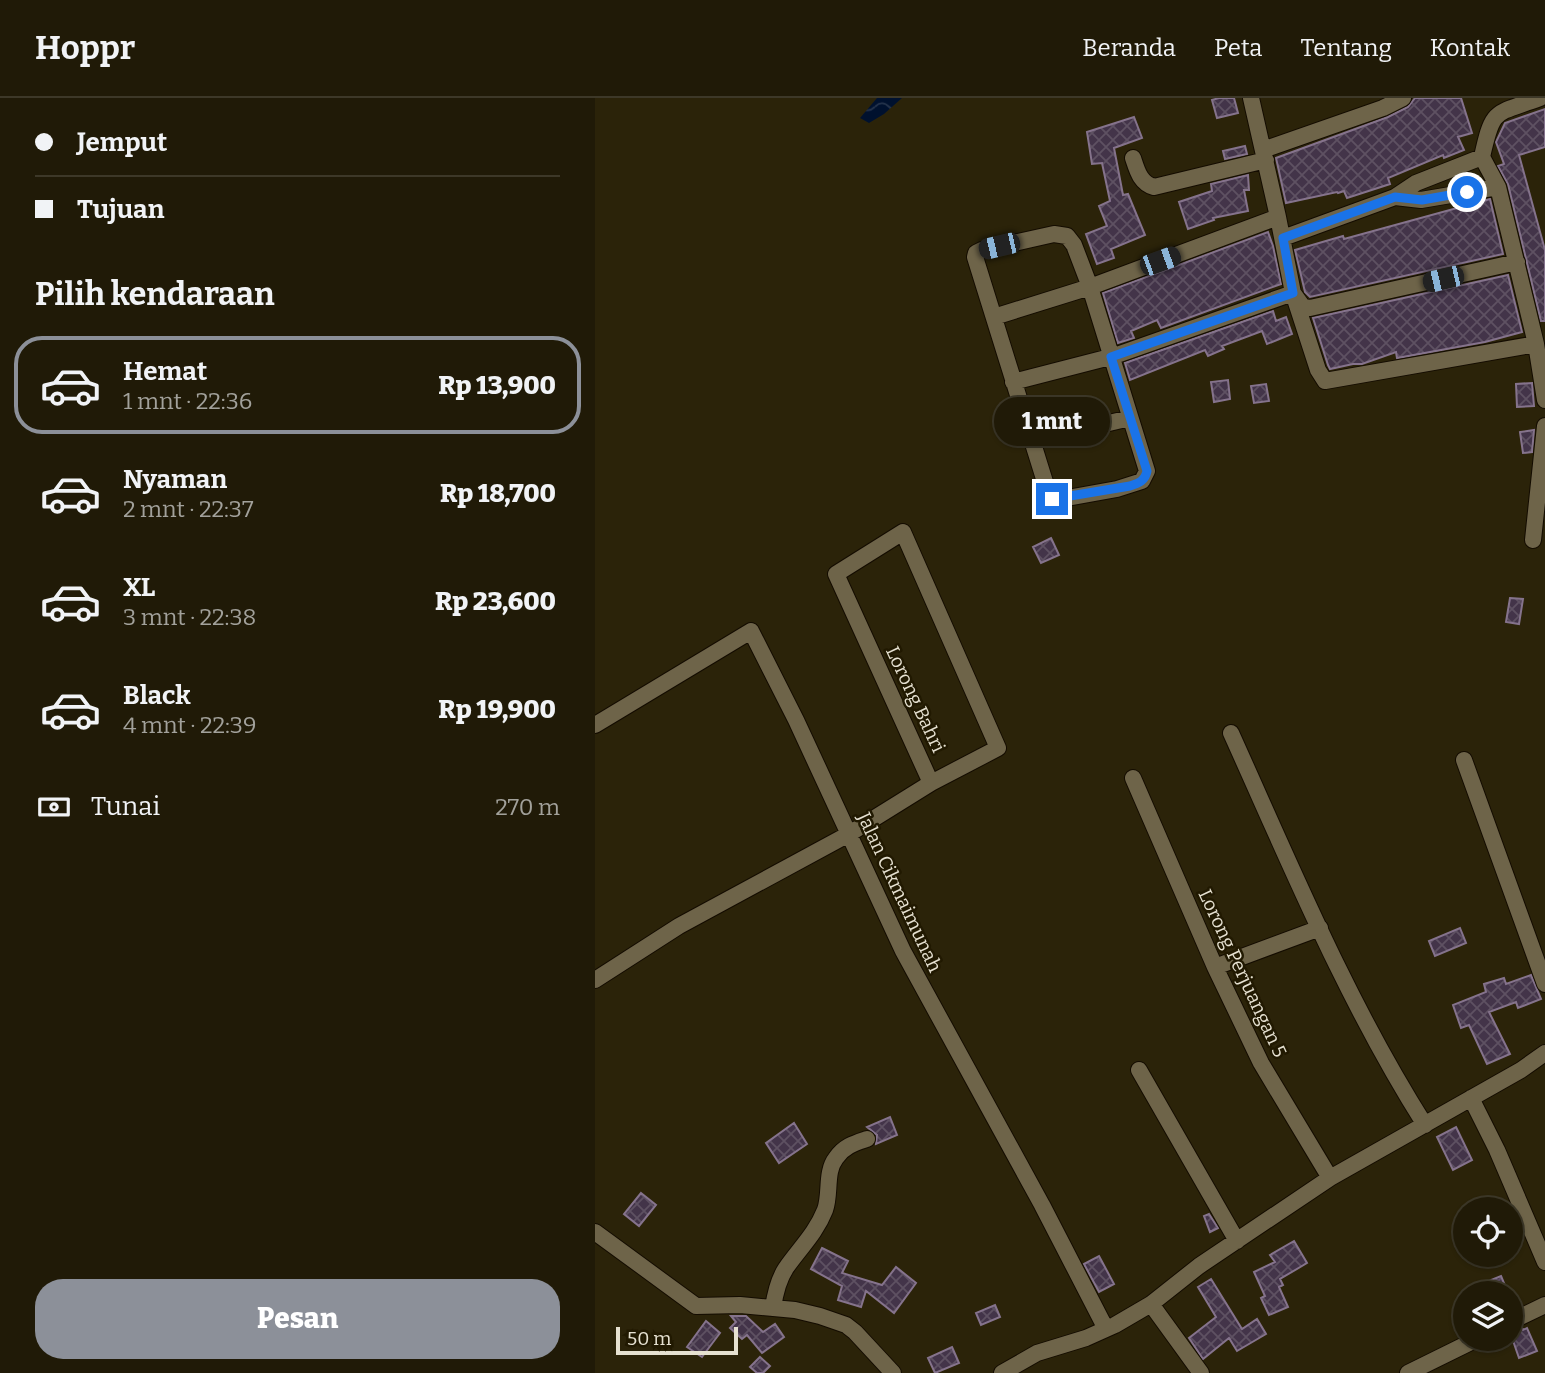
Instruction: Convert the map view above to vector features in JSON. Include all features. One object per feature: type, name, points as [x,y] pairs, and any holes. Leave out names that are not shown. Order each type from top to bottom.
[{"type":"street","points":[[1251,98],[1293,293],[1319,374],[1325,381],[1536,344]]},
{"type":"street","points":[[1133,158],[1139,176],[1147,185],[1154,187],[1264,155],[1381,103],[1403,98]]},
{"type":"street","points":[[1540,98],[1493,117],[1482,157],[1498,187],[1536,344],[1545,400]]},
{"type":"street","points":[[1283,238],[1395,197],[1416,183],[1482,157]]},
{"type":"street","points":[[1395,197],[1422,200],[1498,187]]},
{"type":"street","points":[[994,317],[1090,287],[1278,217]]},
{"type":"street","points":[[1049,234],[1063,234],[1071,239],[1090,287],[1147,471],[1142,481],[1117,489],[1056,500],[1050,498],[994,317],[975,262],[976,253],[1049,234]]},
{"type":"street","points":[[1293,293],[1303,307],[1310,308],[1517,262]]},
{"type":"street","points":[[1013,382],[1111,357],[1293,293]]},
{"type":"street","points":[[1033,441],[1130,418]]},
{"type":"street","points":[[1533,540],[1545,426]]},
{"type":"street","name":"Lorong Bahri","points":[[903,532],[998,748],[931,783],[836,574],[903,532]]},
{"type":"street","name":"Jalan Cikmaimunah","points":[[595,725],[751,631],[902,951],[1042,1205],[1105,1329]]},
{"type":"street","points":[[1231,733],[1362,1017],[1396,1080],[1425,1125]]},
{"type":"street","points":[[1464,760],[1545,984]]},
{"type":"street","name":"Lorong Perjuangan 5","points":[[1133,778],[1215,967],[1261,1063],[1330,1178]]},
{"type":"street","points":[[595,980],[679,926],[849,834],[931,783]]},
{"type":"street","points":[[1215,967],[1321,929]]},
{"type":"street","points":[[1002,1373],[1037,1353],[1086,1338],[1151,1304],[1330,1178],[1521,1070],[1545,1053]]},
{"type":"street","points":[[1139,1070],[1237,1241]]},
{"type":"street","points":[[1471,1098],[1497,1150],[1545,1262]]},
{"type":"street","points":[[773,1308],[776,1288],[785,1269],[815,1232],[826,1208],[831,1168],[836,1157],[851,1144],[867,1139]]},
{"type":"street","points":[[595,1232],[696,1306],[740,1305],[820,1316],[846,1325],[863,1339],[893,1373]]},
{"type":"street","points":[[1151,1304],[1201,1373]]},
{"type":"street","points":[[1523,1316],[1545,1305]]},
{"type":"street","points":[[1408,1373],[1453,1351]]},
{"type":"water","points":[[877,98],[902,98],[869,123],[860,118]]},
{"type":"building","points":[[1234,98],[1238,113],[1217,118],[1212,100]]},
{"type":"building","points":[[1415,98],[1461,98],[1472,133],[1458,137],[1464,150],[1444,158],[1443,155],[1388,178],[1390,184],[1347,198],[1344,191],[1286,203],[1276,158],[1388,117],[1408,107]]},
{"type":"building","points":[[1545,109],[1545,147],[1519,155],[1545,250],[1545,321],[1541,321],[1508,184],[1498,166],[1504,164],[1496,142],[1505,123]]},
{"type":"building","points":[[1134,117],[1142,138],[1114,148],[1123,195],[1128,194],[1145,235],[1111,249],[1114,258],[1097,264],[1086,234],[1107,226],[1099,206],[1110,201],[1102,163],[1092,164],[1087,132]]},
{"type":"building","points":[[1245,146],[1247,154],[1225,159],[1223,151]]},
{"type":"building","points":[[1248,175],[1249,190],[1244,190],[1248,211],[1213,218],[1214,220],[1188,229],[1179,202],[1212,191],[1211,184]]},
{"type":"building","points":[[1490,199],[1503,254],[1310,297],[1305,292],[1295,250]]},
{"type":"building","points":[[1268,232],[1281,284],[1161,328],[1157,320],[1131,331],[1134,338],[1118,343],[1103,293]]},
{"type":"building","points":[[1508,275],[1522,332],[1485,342],[1397,358],[1396,352],[1362,364],[1330,369],[1313,318]]},
{"type":"building","points":[[1273,311],[1276,321],[1286,317],[1292,334],[1267,344],[1262,331],[1222,346],[1224,349],[1208,356],[1205,350],[1130,380],[1125,363]]},
{"type":"building","points":[[1228,380],[1230,399],[1214,402],[1211,382]]},
{"type":"building","points":[[1532,383],[1534,406],[1517,407],[1516,384]]},
{"type":"building","points":[[1266,384],[1269,401],[1254,403],[1251,386]]},
{"type":"building","points":[[1534,430],[1532,452],[1523,453],[1520,432]]},
{"type":"building","points":[[1051,538],[1059,555],[1041,563],[1033,547]]},
{"type":"building","points":[[1510,598],[1523,599],[1519,624],[1506,622]]},
{"type":"building","points":[[1460,928],[1466,943],[1435,956],[1429,941]]},
{"type":"building","points":[[1531,975],[1541,999],[1518,1008],[1516,1002],[1489,1012],[1510,1054],[1487,1064],[1469,1025],[1461,1028],[1453,1005],[1486,992],[1484,984],[1504,978],[1506,984]]},
{"type":"building","points":[[890,1117],[897,1135],[876,1144],[877,1135],[867,1127]]},
{"type":"building","points":[[794,1123],[807,1144],[779,1163],[766,1143]]},
{"type":"building","points":[[1456,1127],[1472,1160],[1453,1170],[1437,1137]]},
{"type":"building","points":[[641,1193],[656,1205],[639,1226],[624,1214]]},
{"type":"building","points":[[1209,1214],[1218,1228],[1210,1232],[1204,1216]]},
{"type":"building","points":[[1294,1241],[1307,1263],[1280,1279],[1283,1285],[1279,1287],[1288,1307],[1269,1315],[1261,1298],[1265,1296],[1254,1272],[1275,1262],[1270,1255]]},
{"type":"building","points":[[822,1248],[848,1261],[842,1273],[882,1285],[896,1267],[916,1283],[894,1313],[866,1291],[861,1307],[838,1300],[842,1286],[811,1269]]},
{"type":"building","points":[[1099,1256],[1114,1284],[1099,1292],[1084,1264]]},
{"type":"building","points":[[1501,1276],[1503,1281],[1488,1281]]},
{"type":"building","points":[[1211,1279],[1242,1329],[1257,1319],[1266,1334],[1237,1351],[1229,1338],[1203,1359],[1189,1338],[1216,1317],[1198,1287]]},
{"type":"building","points":[[995,1305],[1000,1317],[981,1325],[976,1313]]},
{"type":"building","points":[[731,1316],[746,1316],[763,1332],[775,1324],[784,1337],[762,1353],[747,1335],[742,1339],[730,1328],[736,1322]]},
{"type":"building","points":[[706,1321],[720,1333],[702,1357],[687,1347]]},
{"type":"building","points":[[1527,1328],[1537,1351],[1519,1358],[1517,1351],[1523,1351],[1523,1330]]},
{"type":"building","points":[[952,1347],[959,1363],[935,1373],[928,1358]]},
{"type":"building","points":[[760,1357],[770,1366],[763,1373],[757,1373],[750,1367]]},
{"type":"route","points":[[1052,499],[1130,486],[1144,480],[1146,476],[1147,471],[1111,357],[1293,293],[1283,238],[1395,197],[1422,200],[1467,192]]}]
